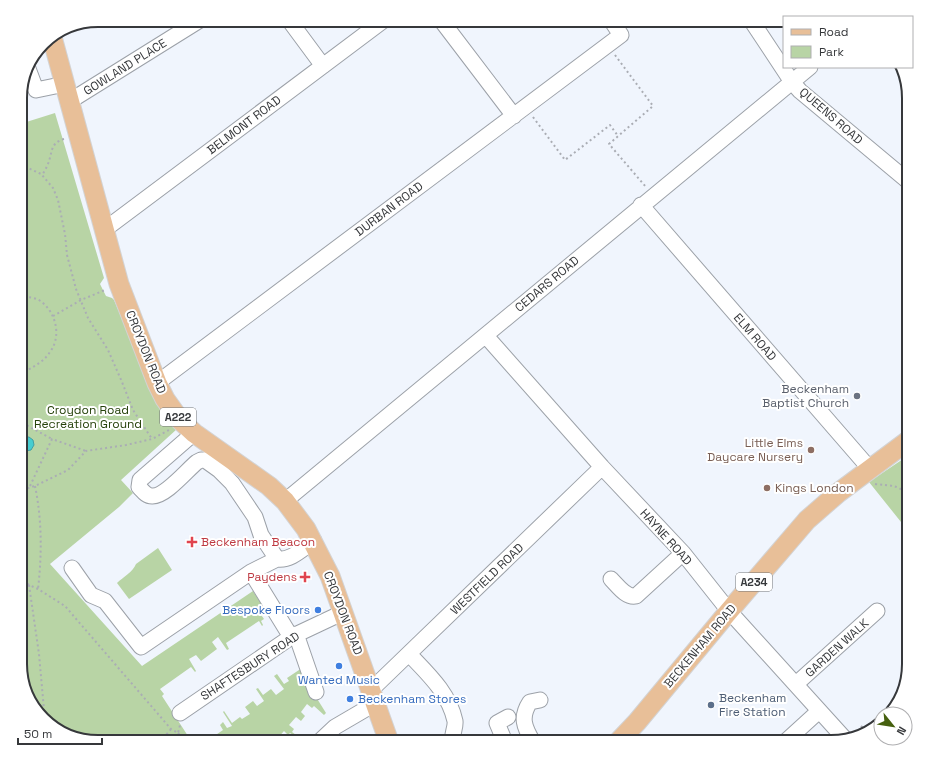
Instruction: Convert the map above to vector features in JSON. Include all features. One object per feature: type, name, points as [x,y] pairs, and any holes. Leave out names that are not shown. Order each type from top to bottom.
[{"type":"main road","name":"CROYDON ROAD","points":[[54,43],[119,284],[157,383],[165,399],[187,426],[258,477],[285,501],[299,518],[314,542],[330,576],[387,735]]},
{"type":"main road","name":"BECKENHAM ROAD","points":[[625,735],[807,520],[863,474],[902,445]]},
{"type":"street","name":"GOWLAND PLACE","points":[[67,93],[187,27]]},
{"type":"street","points":[[294,27],[323,66]]},
{"type":"street","name":"BELMONT ROAD","points":[[104,230],[375,27]]},
{"type":"street","points":[[447,27],[520,111]]},
{"type":"street","name":"DURBAN ROAD","points":[[157,383],[621,35],[616,27]]},
{"type":"street","name":"QUEENS ROAD","points":[[756,27],[792,82],[810,100],[902,176]]},
{"type":"street","name":"CEDARS ROAD","points":[[285,501],[486,336],[653,195],[809,68]]},
{"type":"street","points":[[30,75],[36,90],[67,93]]},
{"type":"street","name":"ELM ROAD","points":[[641,205],[863,474]]},
{"type":"street","name":"HAYNE ROAD","points":[[486,336],[602,467],[683,553],[729,611],[840,734]]},
{"type":"street","points":[[187,426],[140,480],[140,487],[144,493],[151,496],[161,494],[197,462],[205,460],[219,470],[232,483],[255,517],[261,535],[277,559]]},
{"type":"street","name":"WESTFIELD ROAD","points":[[326,735],[373,697],[410,655],[602,467]]},
{"type":"street","points":[[72,568],[91,595],[105,601],[141,647],[251,572],[277,559],[283,560],[289,558],[314,542]]},
{"type":"street","points":[[611,579],[625,594],[632,597],[636,596],[683,553]]},
{"type":"street","points":[[251,572],[293,636],[316,692]]},
{"type":"street","name":"GARDEN WALK","points":[[796,684],[877,611]]},
{"type":"street","name":"SHAFTESBURY ROAD","points":[[180,713],[293,636],[344,612]]},
{"type":"street","points":[[410,655],[440,687],[446,698],[455,724],[453,735]]},
{"type":"street","points":[[529,735],[526,731],[524,714],[530,702],[540,700]]},
{"type":"street","points":[[792,735],[818,711]]},
{"type":"street","points":[[502,735],[497,723],[508,717]]},
{"type":"path","points":[[607,45],[653,106],[609,144],[653,195]]},
{"type":"path","points":[[520,111],[565,160],[610,125],[618,136]]},
{"type":"path","points":[[42,174],[48,166],[50,153],[57,141],[78,134]]},
{"type":"path","points":[[27,167],[42,174],[53,188],[58,200],[70,270],[76,289],[88,318],[108,350],[133,410],[152,438]]},
{"type":"path","points":[[53,316],[81,300],[119,284]]},
{"type":"path","points":[[27,298],[39,300],[53,316],[56,326],[55,344],[51,352],[39,364],[27,370]]},
{"type":"path","points":[[27,428],[86,451],[126,445],[152,438],[170,430],[187,426]]},
{"type":"path","points":[[27,488],[30,486],[52,439]]},
{"type":"path","points":[[30,486],[35,486],[68,470],[86,451]]},
{"type":"path","points":[[863,474],[868,484],[899,487],[902,490]]},
{"type":"path","points":[[35,486],[40,516],[41,534],[41,562],[38,589]]},
{"type":"path","points":[[29,585],[65,606],[170,729],[178,733],[180,713]]},
{"type":"path","points":[[29,585],[39,654],[44,709]]},
{"type":"path","points":[[165,735],[170,729]]},
{"type":"green space","name":"Croydon Road Recreation Ground","points":[[55,113],[104,278],[100,284],[106,296],[114,300],[128,333],[177,429],[121,480],[133,493],[119,507],[50,564],[142,666],[253,591],[262,605],[257,609],[264,619],[261,621],[262,626],[259,621],[226,643],[229,649],[227,650],[218,637],[212,642],[217,649],[201,661],[196,655],[189,659],[196,671],[195,672],[191,667],[160,689],[164,694],[162,696],[187,735],[84,734],[62,726],[51,717],[39,704],[29,683],[27,669],[27,122]]},
{"type":"green space","points":[[902,460],[902,523],[869,482]]},
{"type":"green space","points":[[158,548],[172,570],[129,599],[117,583],[135,567],[136,564]]},
{"type":"green space","points":[[302,668],[311,689],[326,713],[324,715],[314,706],[312,708],[307,704],[301,712],[305,716],[301,721],[296,717],[289,725],[294,729],[292,732],[296,735],[290,733],[288,735],[284,731],[280,735],[216,735],[223,730],[220,725],[223,722],[227,728],[232,726],[223,712],[224,711],[232,723],[240,717],[242,719],[250,714],[245,707],[253,701],[257,706],[264,701],[256,689],[258,688],[263,695],[271,689],[276,695],[284,689],[274,676],[277,674],[284,684],[289,681],[287,678]]},
{"type":"water","points":[[27,437],[33,440],[34,445],[31,450],[27,451]]},
{"type":"place","name":"Beckenham Baptist Church","points":[[857,396]]},
{"type":"place","name":"Little Elms Daycare Nursery","points":[[811,450]]},
{"type":"place","name":"Kings London","points":[[767,488]]},
{"type":"place","name":"Beckenham Beacon","points":[[192,542]]},
{"type":"place","name":"Paydens","points":[[305,577]]},
{"type":"place","name":"Bespoke Floors","points":[[318,610]]},
{"type":"place","name":"Wanted Music","points":[[339,666]]},
{"type":"place","name":"Beckenham Stores","points":[[350,699]]},
{"type":"place","name":"Beckenham Fire Station","points":[[711,705]]}]
